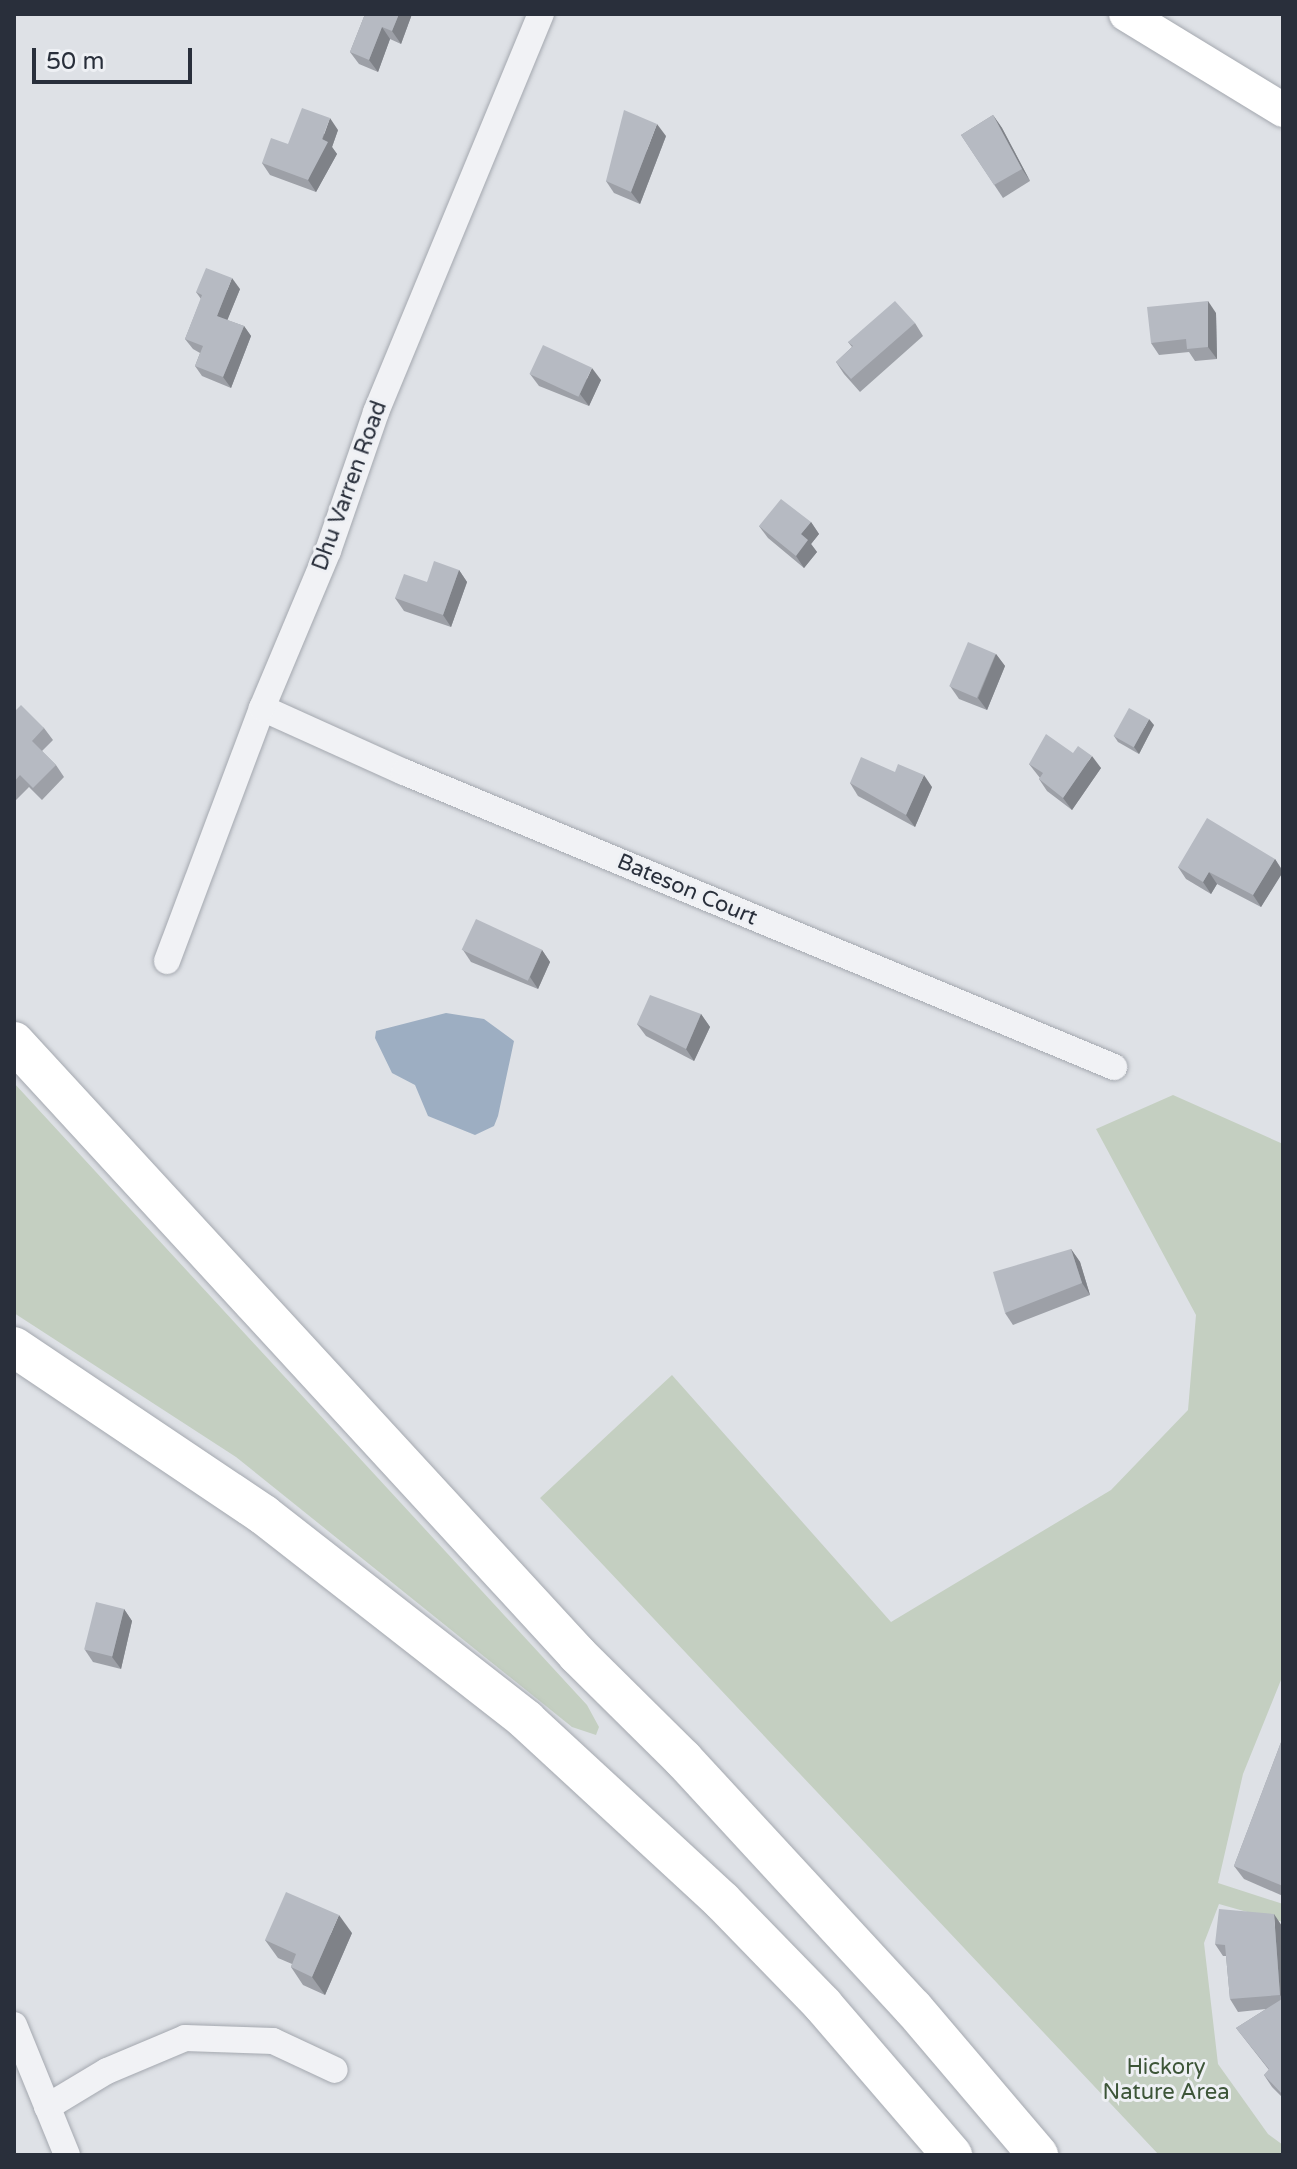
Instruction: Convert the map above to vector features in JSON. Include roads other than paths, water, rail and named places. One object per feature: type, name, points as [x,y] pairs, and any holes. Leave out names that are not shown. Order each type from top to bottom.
[{"type":"highway","points":[[16,1044],[578,1655],[683,1759],[892,1984],[1038,2155]]},
{"type":"highway","points":[[14,1347],[264,1515],[526,1720],[722,1901],[823,2005],[952,2155]]},
{"type":"main road","points":[[1139,17],[1283,110]]},
{"type":"street","name":"Dhu Varren Road","points":[[167,961],[262,708],[328,551],[376,412],[541,14]]},
{"type":"street","name":"Bateson Court","points":[[262,708],[404,772],[1114,1067]]},
{"type":"street","points":[[14,2025],[67,2155]]},
{"type":"street","points":[[47,2107],[107,2071],[185,2038],[273,2041],[335,2070]]},
{"type":"water","points":[[446,1013],[484,1019],[514,1041],[494,1126],[475,1135],[428,1116],[415,1085],[392,1073],[375,1038],[376,1031]]},
{"type":"park label","name":"Hickory Nature Area","points":[[1166,2080]]}]
